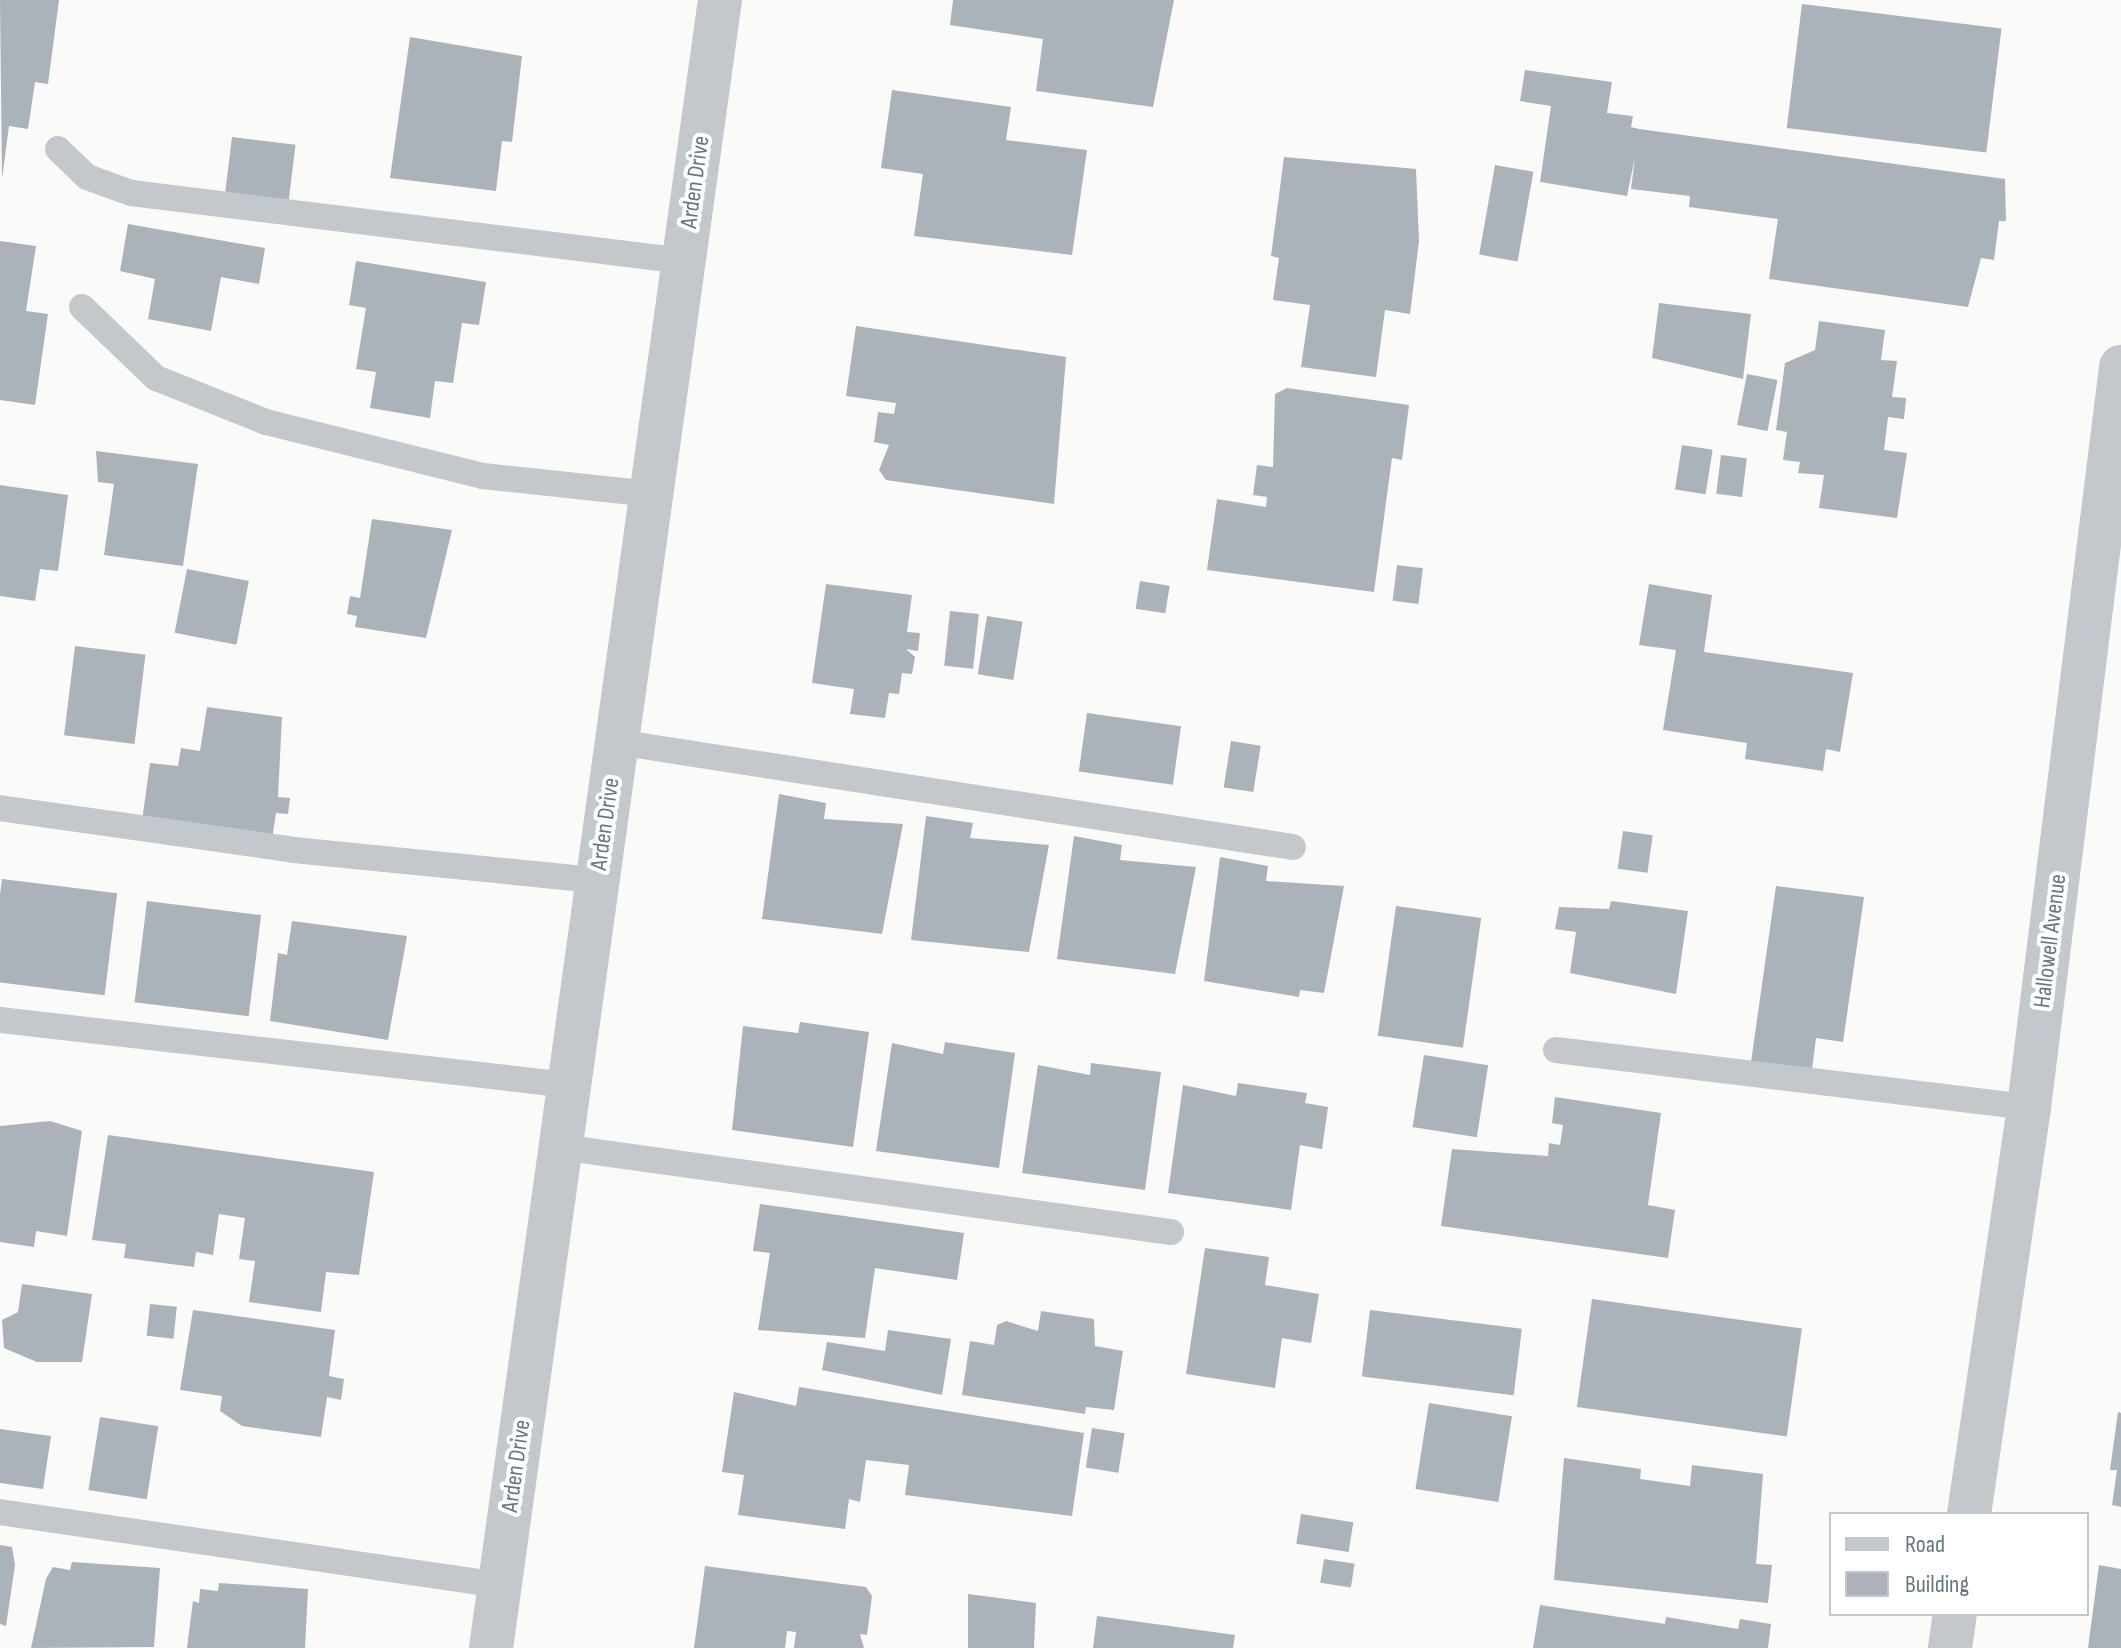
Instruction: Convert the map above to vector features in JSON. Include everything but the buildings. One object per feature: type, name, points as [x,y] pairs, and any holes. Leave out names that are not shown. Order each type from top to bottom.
[{"type":"street","name":"Arden Drive","points":[[491,1648],[720,0]]},
{"type":"street","name":"Hallowell Avenue","points":[[1969,1512],[2029,1107],[2121,367]]},
{"type":"street","points":[[1950,1648],[1955,1616]]},
{"type":"lane","points":[[58,149],[87,177],[131,193],[684,261]]},
{"type":"lane","points":[[82,307],[156,378],[266,422],[483,476],[651,494]]},
{"type":"lane","points":[[617,742],[1293,847]]},
{"type":"lane","points":[[0,808],[294,850],[597,880]]},
{"type":"lane","points":[[0,1020],[569,1085]]},
{"type":"lane","points":[[1556,1050],[2029,1107]]},
{"type":"lane","points":[[560,1147],[1171,1232]]},
{"type":"lane","points":[[0,1512],[499,1585]]}]
